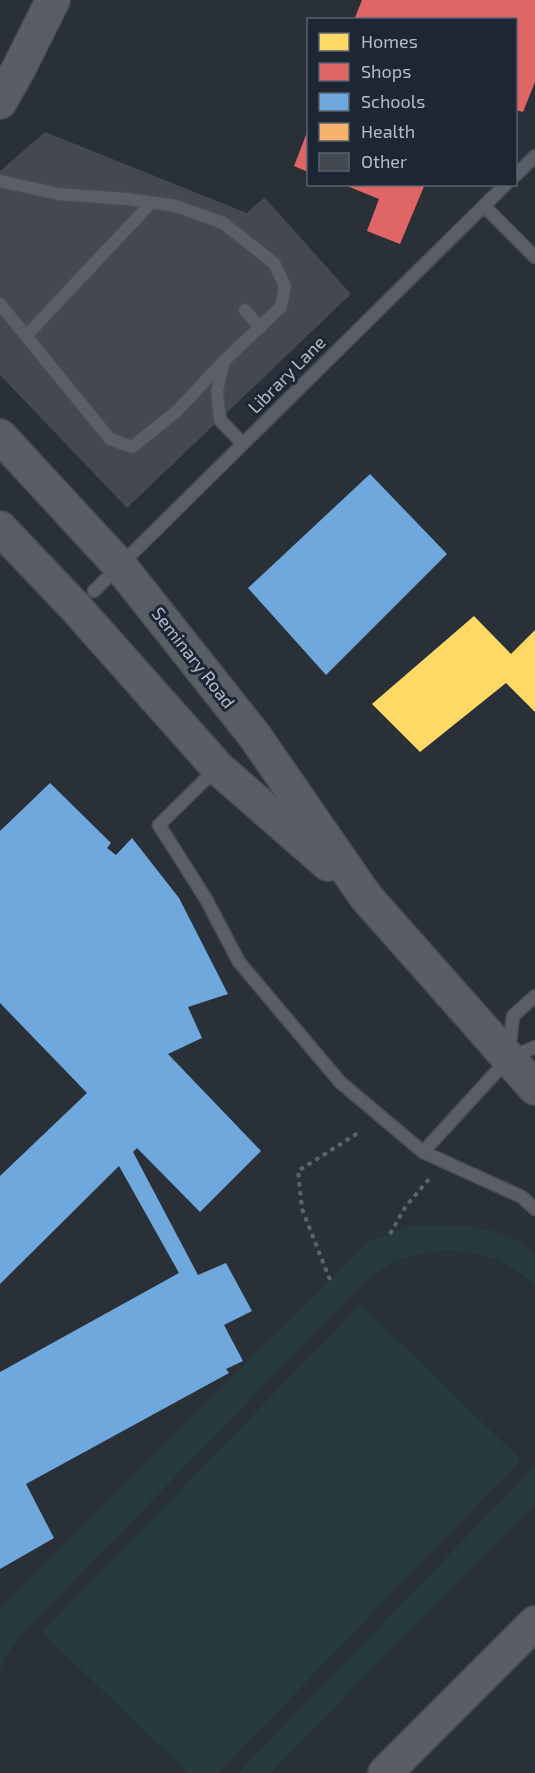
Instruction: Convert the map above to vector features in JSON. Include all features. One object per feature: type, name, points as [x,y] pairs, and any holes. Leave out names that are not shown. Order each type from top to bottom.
[{"type":"main road","points":[[0,102],[53,0]]},
{"type":"main road","name":"Seminary Road","points":[[0,435],[120,566],[254,735],[366,897]]},
{"type":"main road","name":"Seminary Road","points":[[0,528],[76,608],[218,768],[366,897],[522,1053],[535,1088]]},
{"type":"main road","points":[[218,768],[254,735]]},
{"type":"main road","points":[[385,1773],[535,1623]]},
{"type":"lane","points":[[517,174],[535,156]]},
{"type":"lane","points":[[0,181],[58,194],[151,202],[176,207],[223,223],[274,263],[285,286],[281,307],[224,361],[177,411],[132,447],[110,439],[0,304]]},
{"type":"lane","name":"Library Lane","points":[[94,591],[504,186]]},
{"type":"lane","points":[[26,336],[151,202]]},
{"type":"lane","points":[[484,206],[535,256]]},
{"type":"lane","points":[[245,310],[260,328]]},
{"type":"lane","points":[[224,361],[217,391],[220,420],[243,444]]},
{"type":"lane","points":[[218,768],[159,825],[206,899],[239,962],[340,1082],[423,1152],[522,1197],[535,1209]]},
{"type":"lane","points":[[423,1152],[522,1053],[513,1016],[535,996]]},
{"type":"path","points":[[330,1280],[302,1209],[298,1171],[358,1133]]},
{"type":"path","points":[[390,1234],[406,1206],[430,1178]]},
{"type":"green space","points":[[415,1225],[479,1228],[515,1239],[535,1253],[535,1285],[498,1260],[465,1252],[423,1253],[396,1262],[378,1272],[362,1285],[21,1635],[5,1658],[0,1671],[0,1610],[13,1595],[369,1241]]},
{"type":"green space","points":[[361,1304],[521,1460],[218,1773],[188,1773],[42,1632]]},
{"type":"green space","points":[[535,1466],[535,1504],[270,1773],[238,1773]]},
{"type":"building: Homes","points":[[474,616],[511,654],[535,630],[535,712],[506,683],[420,752],[372,704]]},
{"type":"building: Shops","points":[[362,0],[535,0],[535,82],[523,112],[517,110],[517,18],[355,18]]},
{"type":"building: Shops","points":[[307,133],[307,172],[294,166]]},
{"type":"building: Shops","points":[[347,186],[424,186],[400,244],[367,231],[379,199]]},
{"type":"building: Schools","points":[[370,474],[447,554],[326,675],[248,588]]},
{"type":"building: Schools","points":[[50,783],[111,843],[107,848],[116,855],[132,838],[179,898],[228,994],[188,1007],[202,1038],[168,1054],[261,1151],[200,1212],[137,1148],[133,1152],[198,1275],[226,1263],[252,1311],[224,1325],[243,1361],[226,1369],[229,1373],[26,1484],[54,1538],[0,1569],[0,1372],[179,1273],[119,1166],[0,1284],[0,1176],[87,1093],[0,1003],[0,831]]},
{"type":"building: Health","points":[[169,219],[251,304],[104,445],[22,360]]},
{"type":"building: Other","points":[[45,132],[247,213],[264,197],[351,294],[127,508],[0,375],[0,171]]}]
